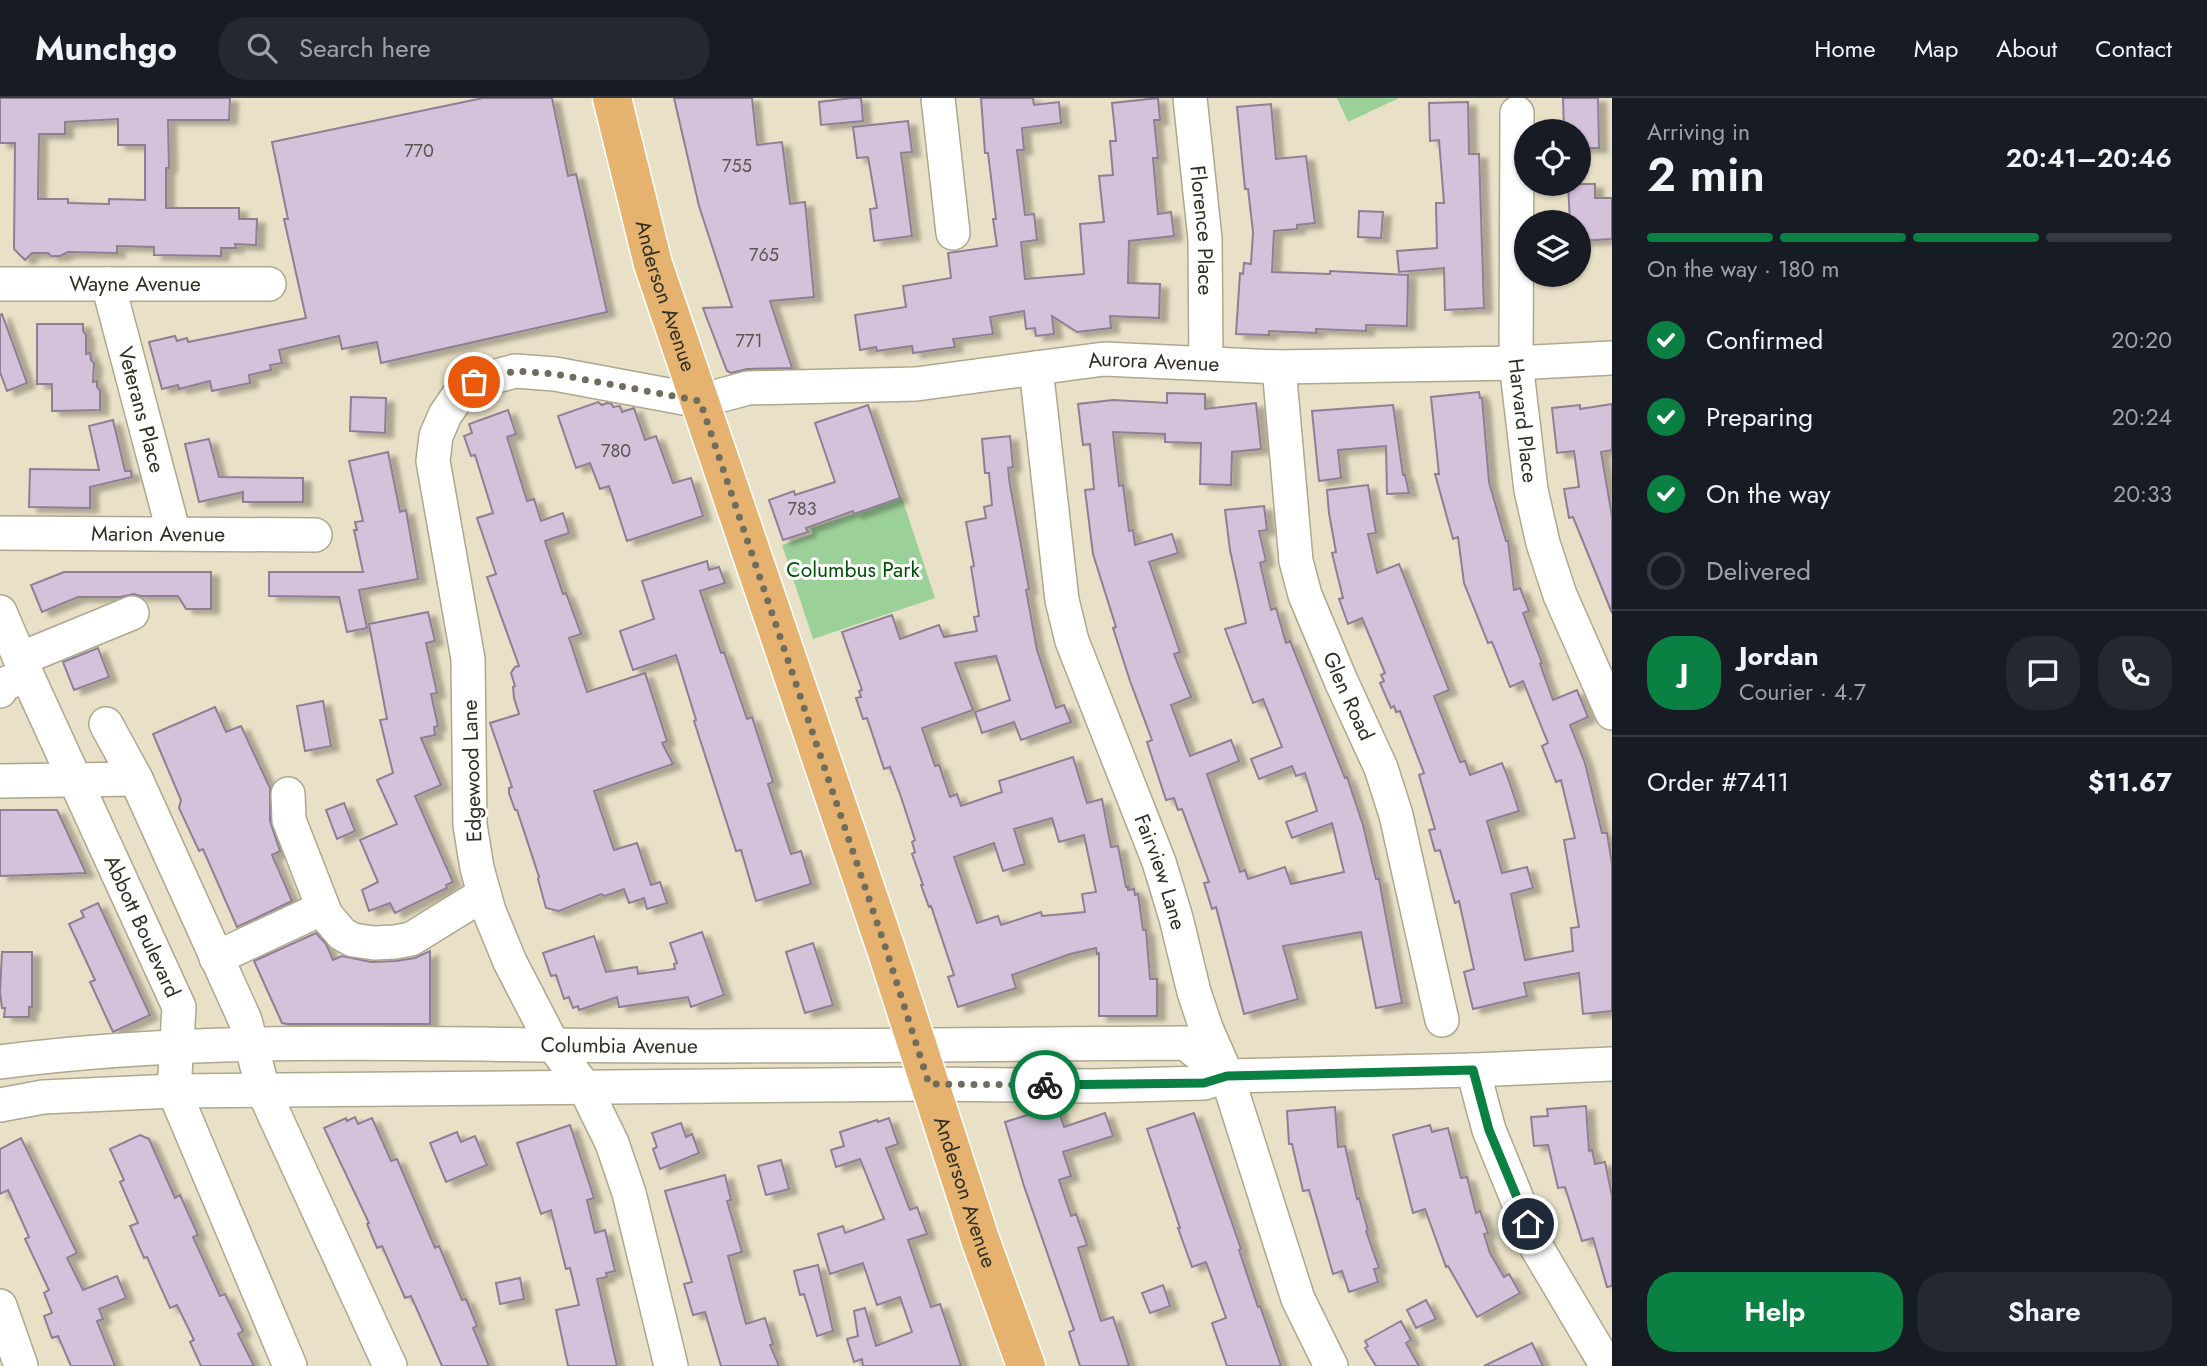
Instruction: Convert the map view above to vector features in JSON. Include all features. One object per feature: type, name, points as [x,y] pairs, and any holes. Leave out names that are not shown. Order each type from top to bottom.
[{"type":"main road","name":"Anderson Avenue","points":[[612,98],[653,264],[886,949],[981,1242],[1026,1366]]},
{"type":"street","points":[[938,98],[953,233]]},
{"type":"street","name":"Florence Place","points":[[1190,98],[1205,239],[1206,363]]},
{"type":"street","name":"Harvard Place","points":[[1517,113],[1516,363],[1531,490],[1543,543],[1560,595],[1612,713]]},
{"type":"street","name":"Wayne Avenue","points":[[0,284],[269,284]]},
{"type":"street","name":"Veterans Place","points":[[108,284],[174,534]]},
{"type":"street","name":"Aurora Avenue","points":[[700,401],[748,388],[916,384],[1104,359],[1279,367],[1516,363],[1612,358]]},
{"type":"street","name":"Glen Road","points":[[1279,367],[1296,561],[1305,595],[1381,768],[1396,814],[1442,1020]]},
{"type":"street","name":"Fairview Lane","points":[[1036,368],[1062,600],[1072,641],[1159,862],[1194,992],[1227,1076],[1298,1299],[1331,1366]]},
{"type":"street","name":"Edgewood Lane","points":[[671,1366],[629,1193],[612,1143],[585,1088],[553,1045],[510,962],[477,868],[470,825],[468,659],[433,461],[436,436],[445,415],[458,396],[474,382],[494,375],[515,371],[555,374],[700,401]]},
{"type":"street","name":"Marion Avenue","points":[[0,533],[315,535]]},
{"type":"street","name":"Abbott Boulevard","points":[[0,612],[16,675],[76,780],[179,1007],[174,1091],[290,1366]]},
{"type":"street","points":[[16,675],[132,613]]},
{"type":"street","points":[[106,724],[136,779],[244,1020],[263,1090],[390,1366]]},
{"type":"street","points":[[0,780],[136,779]]},
{"type":"street","points":[[288,794],[289,820],[323,908],[333,926],[353,940],[374,943],[411,939],[484,894]]},
{"type":"street","points":[[216,958],[323,908]]},
{"type":"street","name":"Columbia Avenue","points":[[0,1062],[66,1054],[252,1044],[1185,1043],[1227,1076]]},
{"type":"street","name":"Columbia Avenue","points":[[0,1105],[43,1097],[174,1091],[929,1084],[1092,1086],[1204,1083],[1227,1076],[1612,1064]]},
{"type":"street","points":[[1473,1070],[1489,1130],[1537,1248],[1607,1366]]},
{"type":"street","points":[[0,1306],[21,1366]]},
{"type":"green space","points":[[1337,98],[1399,98],[1348,122]]},
{"type":"green space","name":"Columbus Park","points":[[902,498],[935,598],[813,639],[782,545],[813,534],[811,528]]},
{"type":"building","points":[[0,98],[230,98],[229,120],[168,120],[166,208],[239,208],[239,219],[257,219],[256,245],[235,244],[236,248],[221,248],[221,256],[154,255],[154,247],[117,246],[117,253],[68,252],[51,256],[48,253],[32,253],[25,260],[14,249],[15,143],[0,143]],"holes":[[[118,119],[118,145],[145,145],[145,200],[109,199],[109,204],[68,203],[68,199],[38,199],[39,134],[65,134],[65,122]]]},
{"type":"building","points":[[483,98],[552,98],[568,176],[576,174],[607,312],[381,363],[377,342],[342,349],[339,336],[279,350],[282,363],[270,365],[271,370],[249,375],[250,383],[212,391],[210,381],[179,389],[178,385],[162,389],[149,342],[175,336],[177,341],[187,338],[188,342],[306,318],[284,219],[288,219],[272,142]]},
{"type":"building","points":[[674,98],[752,98],[757,145],[782,142],[790,204],[805,202],[814,297],[770,301],[792,368],[747,369],[731,373],[727,371],[703,308],[732,307],[699,206]]},
{"type":"building","points":[[861,98],[863,121],[821,125],[819,102]]},
{"type":"building","points":[[981,98],[1033,98],[1034,105],[1059,102],[1061,123],[1022,128],[1024,150],[1017,150],[1025,215],[1034,214],[1037,240],[1021,242],[1025,279],[1084,274],[1080,224],[1104,222],[1099,176],[1113,175],[1110,141],[1116,141],[1112,103],[1158,98],[1160,120],[1154,120],[1158,158],[1153,158],[1158,214],[1171,212],[1174,236],[1129,241],[1128,283],[1160,284],[1159,318],[1110,316],[1111,328],[1077,332],[1052,316],[1054,334],[1036,336],[1035,328],[1026,329],[1024,311],[990,317],[993,334],[953,339],[955,347],[913,353],[912,346],[877,351],[876,347],[860,350],[855,315],[906,307],[903,286],[951,278],[948,253],[997,246]]},
{"type":"building","points":[[1563,98],[1598,98],[1599,148],[1591,148],[1591,119],[1564,119]]},
{"type":"building","points":[[1468,102],[1469,154],[1479,154],[1484,308],[1445,310],[1444,268],[1399,272],[1397,251],[1437,248],[1436,203],[1444,203],[1439,140],[1430,141],[1429,103]]},
{"type":"building","points":[[1271,104],[1276,159],[1306,156],[1315,223],[1297,225],[1297,229],[1274,231],[1272,272],[1330,274],[1330,271],[1408,275],[1407,326],[1366,325],[1366,331],[1316,329],[1316,333],[1269,331],[1269,335],[1236,334],[1240,273],[1243,274],[1244,263],[1251,264],[1253,232],[1248,189],[1245,189],[1237,107]]},
{"type":"building","points":[[908,121],[912,152],[901,153],[912,236],[874,241],[870,209],[877,208],[868,157],[857,158],[853,127]]},
{"type":"building","points":[[1591,184],[1595,184],[1595,198],[1612,198],[1612,239],[1591,240],[1591,210],[1569,210],[1569,196],[1591,196]]},
{"type":"building","points":[[1359,211],[1383,212],[1381,238],[1358,237]]},
{"type":"building","points":[[2,314],[27,383],[7,391],[0,372]]},
{"type":"building","points":[[37,324],[83,324],[86,354],[90,353],[94,363],[93,382],[97,381],[100,390],[100,410],[52,411],[52,384],[37,384]]},
{"type":"building","points":[[1479,392],[1482,398],[1489,482],[1508,541],[1514,590],[1520,588],[1529,611],[1523,613],[1553,700],[1577,690],[1588,717],[1570,725],[1585,763],[1602,833],[1607,833],[1612,864],[1612,1011],[1583,1014],[1579,973],[1524,983],[1527,996],[1473,1009],[1464,972],[1474,969],[1459,901],[1455,903],[1440,850],[1435,851],[1429,830],[1435,829],[1419,775],[1424,773],[1400,711],[1396,712],[1394,706],[1391,708],[1380,683],[1384,681],[1381,675],[1385,673],[1362,618],[1348,624],[1339,599],[1343,598],[1332,553],[1336,552],[1327,490],[1368,485],[1376,533],[1368,534],[1377,573],[1399,564],[1449,690],[1434,696],[1460,762],[1465,761],[1470,775],[1502,763],[1519,811],[1487,821],[1502,873],[1527,867],[1533,888],[1511,894],[1525,960],[1573,951],[1571,928],[1579,927],[1564,840],[1575,838],[1561,780],[1556,782],[1542,746],[1548,743],[1523,681],[1510,687],[1492,642],[1488,643],[1464,583],[1458,537],[1453,539],[1435,474],[1439,474],[1431,397]]},
{"type":"building","points":[[1167,393],[1205,394],[1205,409],[1256,403],[1261,449],[1232,452],[1231,485],[1200,484],[1201,443],[1165,442],[1165,434],[1113,432],[1119,486],[1123,485],[1129,531],[1133,530],[1135,545],[1172,534],[1178,553],[1149,562],[1180,652],[1174,654],[1191,697],[1171,705],[1190,756],[1231,740],[1239,761],[1207,774],[1240,872],[1245,870],[1248,879],[1285,867],[1291,884],[1344,872],[1332,823],[1292,838],[1286,822],[1317,811],[1305,773],[1296,776],[1292,766],[1259,779],[1251,759],[1282,747],[1263,699],[1253,703],[1225,629],[1246,623],[1230,550],[1225,510],[1264,506],[1267,530],[1259,531],[1266,561],[1260,563],[1271,610],[1276,608],[1286,643],[1290,641],[1345,778],[1347,777],[1363,825],[1376,879],[1379,879],[1402,1003],[1376,1008],[1361,932],[1283,946],[1298,999],[1244,1014],[1216,907],[1212,909],[1204,883],[1209,882],[1182,809],[1178,810],[1174,798],[1166,800],[1147,742],[1152,740],[1113,628],[1116,627],[1093,554],[1085,490],[1094,489],[1090,444],[1083,445],[1078,404],[1113,400],[1167,403]]},
{"type":"building","points":[[351,397],[386,398],[385,433],[350,431]]},
{"type":"building","points":[[598,402],[602,405],[612,404],[613,407],[620,406],[622,412],[634,408],[645,440],[656,436],[673,483],[691,478],[703,516],[627,541],[609,486],[600,489],[590,463],[576,468],[558,416]]},
{"type":"building","points":[[1612,404],[1612,450],[1601,452],[1612,516],[1612,613],[1573,517],[1569,518],[1564,489],[1579,487],[1574,451],[1557,453],[1552,408],[1580,405],[1580,409]]},
{"type":"building","points":[[868,405],[900,498],[854,514],[853,511],[806,528],[808,532],[783,540],[769,500],[794,491],[795,495],[835,482],[815,423]]},
{"type":"building","points":[[1393,405],[1403,475],[1409,493],[1387,494],[1386,446],[1338,450],[1341,478],[1319,481],[1312,411]]},
{"type":"building","points":[[508,410],[516,434],[507,437],[527,501],[534,499],[541,521],[563,513],[569,533],[545,541],[563,594],[566,593],[581,634],[569,638],[587,692],[645,673],[667,741],[662,743],[673,764],[594,791],[614,850],[637,843],[651,885],[660,882],[667,903],[647,909],[644,898],[629,903],[624,889],[605,896],[601,894],[559,911],[546,908],[539,877],[509,793],[509,788],[512,787],[490,723],[519,714],[511,673],[519,666],[487,577],[496,574],[477,518],[493,513],[475,455],[471,456],[464,436],[472,433],[469,424]]},
{"type":"building","points":[[113,420],[125,471],[131,471],[132,477],[90,487],[90,508],[29,507],[30,469],[99,470],[89,426]]},
{"type":"building","points":[[1010,436],[1013,467],[1008,468],[1010,485],[1037,650],[1056,708],[1064,705],[1071,722],[1021,740],[1014,722],[982,733],[975,712],[1010,700],[996,656],[955,663],[973,710],[922,728],[935,766],[939,765],[950,797],[957,794],[961,806],[1002,792],[999,781],[1073,757],[1087,803],[1102,799],[1111,847],[1118,846],[1126,887],[1128,890],[1134,889],[1135,895],[1138,894],[1143,930],[1146,930],[1150,979],[1157,979],[1157,1016],[1099,1016],[1099,953],[1097,954],[1096,948],[1070,954],[1012,975],[1016,988],[958,1007],[948,977],[954,975],[931,906],[929,907],[921,885],[912,854],[915,852],[912,842],[915,840],[901,797],[890,767],[884,769],[867,718],[863,719],[856,698],[861,697],[859,691],[862,690],[842,632],[892,615],[900,639],[939,625],[944,637],[977,631],[974,617],[979,616],[971,567],[974,566],[966,522],[986,518],[984,507],[992,505],[989,473],[985,473],[982,439]],"holes":[[[1052,818],[1059,842],[1084,835],[1096,892],[1082,894],[1085,912],[1042,916],[1041,912],[1001,925],[998,916],[977,923],[954,857],[994,843],[1003,871],[1025,864],[1014,829]]]},
{"type":"building","points":[[209,439],[219,477],[303,478],[303,502],[243,502],[243,492],[199,502],[185,444]]},
{"type":"building","points":[[388,452],[400,512],[406,510],[418,579],[359,590],[367,628],[347,632],[339,597],[269,596],[269,572],[363,572],[354,530],[357,530],[355,522],[363,521],[349,461]]},
{"type":"building","points":[[707,561],[709,570],[719,567],[725,583],[700,591],[747,719],[752,717],[773,782],[768,784],[791,854],[801,851],[811,884],[756,901],[741,850],[736,851],[694,721],[696,720],[676,655],[633,670],[620,631],[654,619],[642,581]]},
{"type":"building","points":[[64,572],[211,572],[211,609],[186,609],[178,596],[134,594],[120,597],[78,597],[42,612],[31,585]]},
{"type":"building","points":[[428,612],[435,641],[426,643],[437,693],[431,694],[438,726],[434,727],[435,735],[421,738],[441,785],[415,796],[453,882],[446,885],[447,888],[395,913],[390,903],[369,911],[362,890],[378,882],[360,840],[397,824],[377,780],[393,773],[380,720],[387,719],[369,624]]},
{"type":"building","points":[[98,648],[109,677],[74,690],[63,662]]},
{"type":"building","points":[[323,701],[331,746],[305,751],[297,706]]},
{"type":"building","points":[[215,707],[226,732],[241,726],[270,788],[270,821],[280,851],[272,855],[292,901],[237,927],[203,849],[199,851],[179,808],[181,800],[153,734]]},
{"type":"building","points":[[344,803],[355,831],[337,839],[326,810]]},
{"type":"building","points":[[0,810],[57,810],[86,873],[0,876]]},
{"type":"building","points":[[98,903],[150,1015],[113,1032],[90,982],[95,980],[69,924],[84,917],[81,911]]},
{"type":"building","points":[[702,932],[724,995],[691,1007],[688,997],[619,1007],[617,997],[579,1010],[578,1006],[573,1008],[569,997],[564,999],[556,975],[551,976],[543,953],[594,936],[606,972],[637,967],[638,974],[675,969],[674,964],[677,963],[670,943]]},
{"type":"building","points":[[316,933],[326,944],[333,960],[342,956],[371,962],[396,961],[415,958],[430,951],[430,1024],[282,1023],[254,961]]},
{"type":"building","points":[[813,943],[833,1005],[805,1013],[786,952]]},
{"type":"building","points":[[2,952],[32,952],[32,1007],[29,1007],[29,1017],[4,1017],[5,1008],[2,1008],[0,992]]},
{"type":"building","points":[[1057,1106],[1064,1127],[1105,1113],[1113,1136],[1063,1152],[1071,1176],[1059,1180],[1071,1216],[1076,1214],[1087,1245],[1078,1248],[1101,1321],[1113,1317],[1129,1366],[1080,1366],[1069,1332],[1074,1330],[1024,1186],[1005,1122]]},
{"type":"building","points":[[1586,1106],[1589,1151],[1592,1150],[1595,1164],[1605,1162],[1612,1196],[1612,1286],[1607,1287],[1593,1238],[1582,1241],[1565,1187],[1558,1188],[1548,1145],[1534,1146],[1531,1117],[1548,1116],[1547,1109]]},
{"type":"building","points":[[1335,1107],[1338,1147],[1345,1146],[1357,1199],[1359,1198],[1368,1230],[1366,1231],[1379,1268],[1374,1269],[1378,1282],[1349,1292],[1342,1271],[1333,1274],[1309,1190],[1303,1191],[1292,1144],[1289,1144],[1287,1111]]},
{"type":"building","points":[[1194,1113],[1258,1307],[1260,1306],[1281,1366],[1227,1366],[1212,1323],[1226,1318],[1206,1262],[1192,1267],[1178,1228],[1147,1129]]},
{"type":"building","points":[[355,1117],[358,1124],[372,1118],[391,1161],[397,1159],[435,1248],[439,1246],[462,1300],[466,1299],[477,1326],[473,1328],[489,1366],[442,1366],[411,1296],[405,1298],[382,1246],[377,1248],[367,1224],[369,1223],[324,1128]]},
{"type":"building","points":[[889,1118],[898,1144],[886,1148],[910,1210],[917,1207],[927,1234],[908,1240],[931,1307],[940,1304],[961,1366],[863,1366],[862,1359],[854,1362],[847,1339],[858,1336],[854,1311],[865,1308],[876,1346],[912,1332],[900,1297],[877,1305],[863,1263],[830,1274],[818,1234],[843,1226],[845,1233],[884,1219],[860,1159],[836,1167],[831,1150],[844,1146],[840,1132]]},
{"type":"building","points":[[681,1123],[686,1137],[692,1134],[699,1153],[660,1169],[653,1149],[657,1147],[652,1133]]},
{"type":"building","points":[[570,1125],[594,1198],[587,1200],[595,1233],[605,1230],[615,1271],[606,1273],[607,1277],[597,1279],[617,1366],[568,1366],[556,1310],[579,1305],[570,1268],[566,1269],[551,1210],[541,1214],[517,1143]]},
{"type":"building","points":[[1430,1125],[1432,1132],[1448,1128],[1461,1178],[1467,1177],[1476,1213],[1480,1211],[1488,1233],[1484,1234],[1490,1253],[1504,1277],[1509,1274],[1520,1293],[1477,1317],[1448,1266],[1446,1267],[1425,1209],[1413,1213],[1393,1135]]},
{"type":"building","points":[[457,1132],[461,1142],[475,1136],[487,1165],[446,1182],[430,1143]]},
{"type":"building","points":[[140,1135],[149,1139],[175,1198],[180,1195],[198,1235],[193,1237],[220,1296],[225,1294],[243,1331],[238,1334],[254,1366],[201,1366],[190,1342],[194,1340],[177,1305],[170,1308],[147,1257],[144,1258],[130,1226],[138,1223],[120,1182],[124,1180],[110,1149]]},
{"type":"building","points":[[21,1138],[77,1253],[67,1258],[83,1290],[117,1276],[126,1298],[99,1309],[103,1319],[97,1321],[115,1366],[71,1366],[58,1336],[52,1338],[44,1316],[52,1313],[44,1293],[49,1290],[25,1239],[29,1237],[8,1190],[0,1194],[0,1149]]},
{"type":"building","points":[[781,1160],[789,1189],[766,1195],[758,1166]]},
{"type":"building","points":[[725,1175],[731,1200],[727,1201],[742,1252],[728,1256],[746,1324],[765,1318],[773,1344],[770,1345],[779,1366],[721,1366],[705,1312],[693,1315],[684,1284],[692,1282],[665,1191]]},
{"type":"building","points":[[818,1265],[833,1331],[817,1336],[804,1294],[800,1295],[794,1271]]},
{"type":"building","points":[[520,1278],[524,1299],[500,1304],[496,1283]]},
{"type":"building","points":[[1163,1285],[1170,1306],[1150,1313],[1142,1293]]},
{"type":"building","points":[[1426,1300],[1436,1319],[1416,1328],[1407,1310]]},
{"type":"building","points":[[1401,1321],[1411,1340],[1406,1343],[1419,1366],[1376,1366],[1365,1348],[1368,1346],[1365,1341]]},
{"type":"building","points":[[1532,1343],[1543,1366],[1484,1366]]},
{"type":"way so far","points":[[474,382],[515,371],[555,374],[700,401],[886,949],[929,1084],[1045,1085]]},
{"type":"route","points":[[1045,1085],[1204,1083],[1227,1076],[1473,1070],[1489,1130],[1528,1224]]}]
